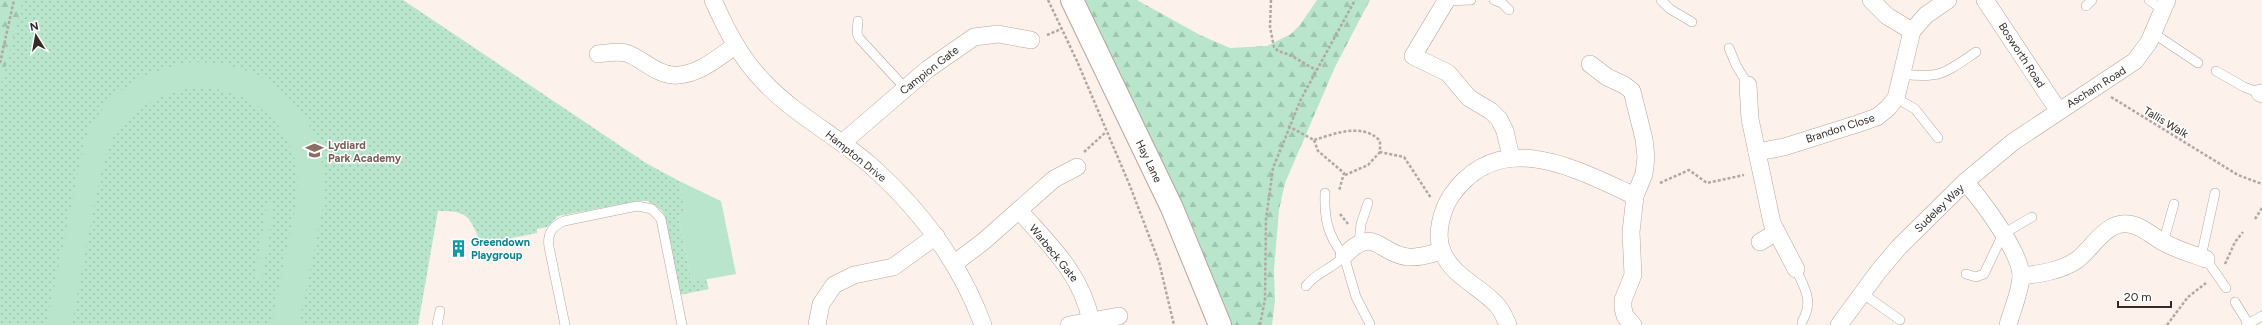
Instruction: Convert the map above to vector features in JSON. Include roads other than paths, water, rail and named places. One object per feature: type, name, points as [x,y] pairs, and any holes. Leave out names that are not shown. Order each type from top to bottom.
[{"type":"street","name":"Hampton Drive","points":[[713,0],[736,45],[769,87],[787,103],[842,143],[893,186],[916,210],[955,263],[983,325]]},
{"type":"street","name":"Hay Lane","points":[[1072,0],[1172,208],[1220,325]]},
{"type":"street","points":[[1871,0],[1886,16],[1912,31]]},
{"type":"street","name":"Brandon Close","points":[[1757,152],[1784,146],[1877,117],[1888,108],[1896,98],[1912,31],[1926,15],[1948,0]]},
{"type":"street","name":"Bosworth Road","points":[[1986,0],[2058,110]]},
{"type":"street","points":[[1446,1],[1413,56],[1448,72],[1469,98],[1491,110],[1499,119],[1505,131],[1511,157]]},
{"type":"street","name":"Ascham Road","points":[[2058,110],[2135,61],[2153,33],[2165,5]]},
{"type":"street","name":"Campion Gate","points":[[842,143],[943,57],[974,37],[998,34],[1031,40]]},
{"type":"street","points":[[598,54],[624,53],[661,72],[673,75],[687,74],[703,67],[736,45]]},
{"type":"street","points":[[1590,64],[1607,77],[1624,85],[1632,91],[1646,147],[1646,165],[1638,189],[1631,232],[1633,275],[1623,300],[1625,316],[1634,325]]},
{"type":"street","points":[[1748,85],[1750,119],[1760,171],[1775,233],[1796,269]]},
{"type":"street","name":"Sudeley Way","points":[[1839,325],[1862,293],[1899,247],[1965,182],[2013,142],[2058,110]]},
{"type":"street","points":[[1508,325],[1496,304],[1461,276],[1442,251],[1440,224],[1445,208],[1457,188],[1469,176],[1498,160],[1511,157],[1550,161],[1638,189]]},
{"type":"street","points":[[955,263],[1054,179],[1077,167]]},
{"type":"street","points":[[1965,182],[2003,234],[2014,252],[2021,276],[2008,325]]},
{"type":"street","name":"Warbeck Gate","points":[[1019,210],[1073,273],[1083,291],[1091,321]]},
{"type":"street","points":[[2021,276],[2038,274],[2076,260],[2110,228],[2120,224],[2137,226],[2163,243],[2203,258]]},
{"type":"street","points":[[1760,242],[1775,233]]},
{"type":"street","points":[[816,325],[821,304],[839,281],[854,275],[893,267],[936,236]]},
{"type":"street","points":[[1344,256],[1360,243],[1374,242],[1398,255],[1408,257],[1442,251]]},
{"type":"street","points":[[1069,325],[1119,316]]},
{"type":"lane","points":[[1446,1],[1472,0]]},
{"type":"lane","points":[[1494,0],[1509,10]]},
{"type":"lane","points":[[1661,0],[1670,9],[1692,22]]},
{"type":"lane","points":[[2149,0],[2165,5]]},
{"type":"lane","points":[[858,21],[857,33],[859,38],[905,88]]},
{"type":"lane","points":[[2153,33],[2198,63]]},
{"type":"lane","points":[[1729,48],[1736,65],[1748,85]]},
{"type":"lane","points":[[1902,74],[1923,77],[1940,75],[1976,52]]},
{"type":"lane","points":[[2216,71],[2244,87],[2261,94]]},
{"type":"lane","points":[[1896,98],[1915,109],[1938,138]]},
{"type":"lane","points":[[1325,193],[1324,210],[1331,237],[1344,256],[1356,297],[1370,324]]},
{"type":"lane","points":[[2215,193],[2203,258],[2226,288]]},
{"type":"lane","points":[[1360,243],[1362,224],[1368,203]]},
{"type":"lane","points":[[2163,243],[2174,204]]},
{"type":"lane","points":[[565,325],[549,247],[548,238],[550,232],[558,223],[564,221],[637,206],[652,209],[661,220],[682,325]]},
{"type":"lane","points":[[1966,274],[1976,277],[1984,274],[2003,234],[2032,217]]},
{"type":"lane","points":[[1306,286],[1315,276],[1336,266],[1344,256]]},
{"type":"lane","points":[[1796,269],[1808,299],[1809,307],[1802,322]]},
{"type":"lane","points":[[1862,293],[1900,320]]},
{"type":"lane","points":[[2235,302],[2247,324],[2262,316]]},
{"type":"lane","points":[[436,325],[440,311]]},
{"type":"place","name":"Lydiard Park Academy","points":[[315,151]]},
{"type":"place","name":"Greendown Playgroup","points":[[458,248]]}]
